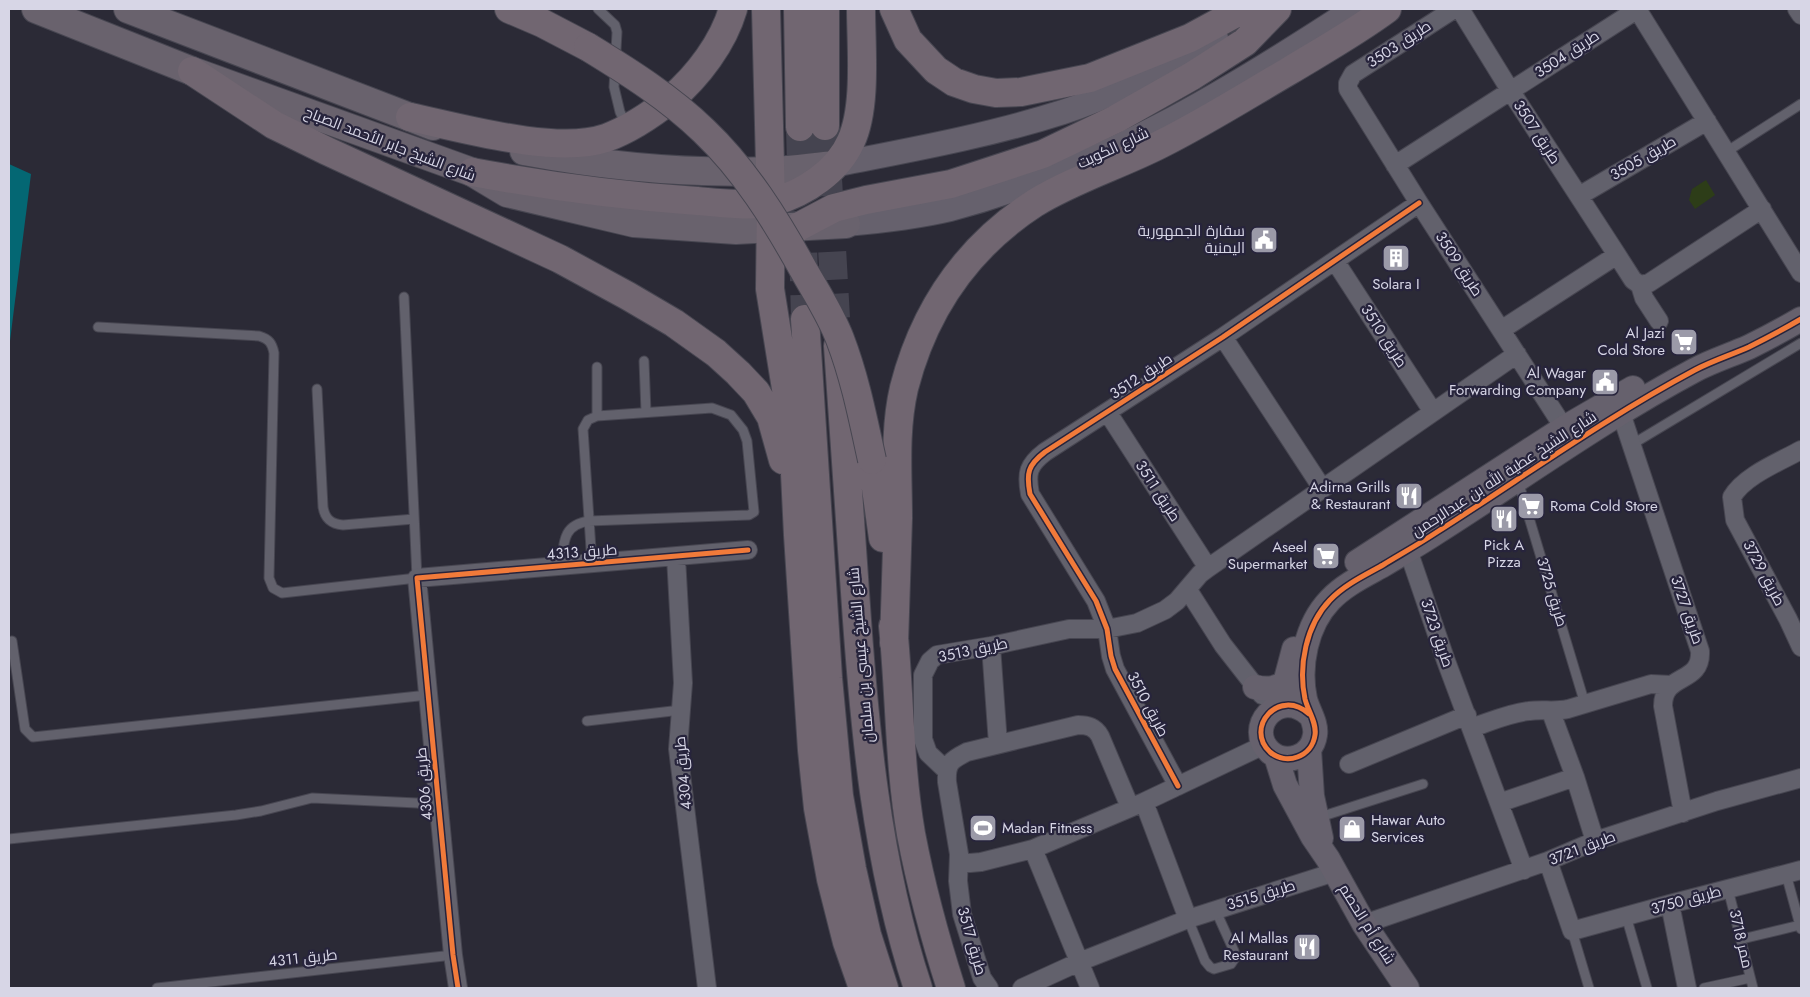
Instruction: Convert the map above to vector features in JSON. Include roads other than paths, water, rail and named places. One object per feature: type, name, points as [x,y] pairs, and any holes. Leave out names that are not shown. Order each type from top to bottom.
[{"type":"highway","points":[[509,9],[542,23],[627,71],[667,100],[705,132],[760,198],[788,242],[840,338],[858,397],[875,479],[894,643],[904,778],[911,834],[938,948],[951,988]]},
{"type":"highway","points":[[410,117],[504,137],[546,142],[584,142],[605,138],[628,128],[657,110],[682,90],[703,66],[720,38],[733,9]]},
{"type":"highway","points":[[766,9],[770,171],[776,220],[770,289],[793,432],[812,750],[818,808],[831,879],[847,942],[863,988]]},
{"type":"highway","points":[[798,9],[812,127],[826,9]]},
{"type":"highway","points":[[776,220],[834,165],[851,141],[856,126],[861,80],[861,9]]},
{"type":"highway","points":[[894,9],[908,40],[936,70],[954,82],[974,89],[996,93],[1021,92],[1090,78],[1190,38],[1238,12],[1250,9]]},
{"type":"highway","points":[[808,221],[849,203],[951,184],[1043,154],[1116,119],[1192,76],[1245,42],[1277,9]]},
{"type":"highway","points":[[894,643],[898,518],[897,437],[904,390],[915,352],[931,314],[953,279],[990,237],[1036,203],[1204,122],[1362,27],[1387,9]]},
{"type":"highway","points":[[192,71],[274,125],[560,259],[674,323],[716,353],[756,392],[771,418],[781,450],[798,534]]},
{"type":"highway","points":[[472,172],[592,192],[736,204],[776,220],[846,224]]},
{"type":"highway","name":"شارع الشيخ عيسى بن سلمان","points":[[836,318],[861,677],[873,780],[882,842],[896,906],[918,988]]},
{"type":"highway","points":[[805,320],[828,678],[839,796],[852,869],[867,935],[884,988]]},
{"type":"main road","name":"شارع الشيخ جابر الأحمد الصباح","points":[[36,9],[192,71],[472,172]]},
{"type":"main road","points":[[128,9],[452,133],[526,152],[572,159],[717,172],[770,171],[834,165]]},
{"type":"main road","points":[[776,220],[808,221]]},
{"type":"street","points":[[834,165],[922,148],[1064,112],[1140,80],[1268,9]]},
{"type":"street","name":"شارع الكويت","points":[[846,224],[919,215],[950,209],[1027,185],[1070,168],[1149,131],[1195,106],[1288,52],[1354,9]]},
{"type":"street","name":"طريق 3503","points":[[1348,83],[1353,74],[1454,9]]},
{"type":"street","name":"طريق 3507","points":[[1460,9],[1633,280],[1640,284],[1644,298],[1659,320]]},
{"type":"street","points":[[1638,9],[1801,273]]},
{"type":"street","name":"طريق 3504","points":[[1395,165],[1638,9]]},
{"type":"street","points":[[1797,9],[1801,15]]},
{"type":"street","name":"طريق 3509","points":[[1348,83],[1348,89],[1395,165],[1569,436]]},
{"type":"street","name":"طريق 3505","points":[[1579,196],[1707,121]]},
{"type":"street","name":"طريق 3512","points":[[1107,629],[1096,601],[1030,494],[1028,474],[1030,466],[1038,457],[1223,337],[1419,203]]},
{"type":"street","points":[[1640,284],[1649,283],[1762,209]]},
{"type":"street","points":[[1501,330],[1617,254]]},
{"type":"street","name":"طريق 3510","points":[[1335,261],[1433,412]]},
{"type":"street","name":"شارع الشيخ عطية الله بن عبدالرحمن","points":[[1309,714],[1302,678],[1304,658],[1318,606],[1331,581],[1354,564],[1618,406],[1801,304]]},
{"type":"street","name":"شارع الشيخ عطية الله بن عبدالرحمن","points":[[1618,406],[1749,347],[1801,319]]},
{"type":"street","points":[[1223,337],[1322,488]]},
{"type":"street","points":[[1107,629],[1122,627],[1152,618],[1188,590],[1200,574],[1208,568],[1517,354]]},
{"type":"street","name":"طريق 3727","points":[[1618,406],[1700,651],[1701,660],[1697,668],[1672,685]]},
{"type":"street","name":"طريق 3511","points":[[1108,413],[1208,568]]},
{"type":"street","name":"شارع الشيخ عطية الله بن عبدالرحمن","points":[[1280,699],[1304,618],[1352,583],[1518,480],[1569,436]]},
{"type":"street","name":"طريق 3729","points":[[1801,450],[1750,478],[1737,488],[1732,497],[1735,520],[1801,647]]},
{"type":"street","name":"طريق 4313","points":[[417,578],[748,550]]},
{"type":"street","name":"طريق 3723","points":[[1408,550],[1446,660],[1524,870]]},
{"type":"street","name":"طريق 4304","points":[[676,557],[684,683],[678,750],[707,988]]},
{"type":"street","name":"طريق 4306","points":[[417,578],[438,806],[458,988]]},
{"type":"street","points":[[1188,590],[1249,679],[1267,744],[1290,759],[1304,754],[1313,743],[1315,728],[1309,714],[1296,705],[1280,699],[1276,688],[1265,689],[1249,679]]},
{"type":"street","name":"طريق 3513","points":[[947,771],[928,753],[923,739],[923,675],[930,661],[937,655],[991,646],[1069,629],[1107,629]]},
{"type":"street","name":"طريق 3510","points":[[1107,629],[1115,669],[1178,786]]},
{"type":"street","points":[[991,646],[998,744]]},
{"type":"street","points":[[1349,764],[1469,721],[1540,710],[1551,712],[1568,710],[1651,684],[1672,685]]},
{"type":"street","points":[[1672,685],[1666,690],[1663,706],[1683,813]]},
{"type":"street","points":[[1267,744],[1263,720],[1280,699]]},
{"type":"street","points":[[1551,712],[1575,777],[1595,841]]},
{"type":"street","points":[[1188,919],[1137,804],[1098,732],[1093,727],[1078,725],[967,752],[954,758],[947,771],[959,862],[970,863],[1033,849],[1137,804],[1178,786],[1267,744]]},
{"type":"street","name":"شارع أم الحصم","points":[[1267,744],[1285,785],[1313,838],[1331,865],[1364,924],[1407,988]]},
{"type":"street","name":"شارع أم الحصم","points":[[1309,749],[1310,772],[1317,818],[1331,865]]},
{"type":"street","points":[[1499,803],[1575,777]]},
{"type":"street","name":"طريق 3721","points":[[1364,924],[1524,870],[1595,841],[1717,801],[1801,778]]},
{"type":"street","points":[[1033,849],[1090,988]]},
{"type":"street","points":[[1548,861],[1572,931]]},
{"type":"street","name":"طريق 3517","points":[[959,862],[958,881],[962,914],[982,978],[989,988]]},
{"type":"street","name":"طريق 3515","points":[[1022,988],[1079,962],[1331,865]]},
{"type":"street","name":"طريق 3750","points":[[1572,931],[1794,872]]},
{"type":"street","points":[[1670,904],[1687,988]]},
{"type":"lane","points":[[598,9],[615,25],[617,32],[614,87],[620,112],[628,128]]},
{"type":"lane","points":[[1726,152],[1801,104]]},
{"type":"lane","points":[[98,327],[259,336],[269,341],[273,346],[268,578],[273,588],[282,593],[417,578],[404,297]]},
{"type":"lane","points":[[1632,446],[1801,343]]},
{"type":"lane","points":[[644,361],[646,412]]},
{"type":"lane","points":[[597,367],[597,416]]},
{"type":"lane","points":[[317,389],[323,507],[327,519],[335,525],[343,525],[414,519]]},
{"type":"lane","points":[[561,566],[565,536],[569,530],[580,522],[590,521],[749,515],[754,512],[747,441],[743,430],[731,415],[712,408],[597,416],[588,420],[583,429],[590,521],[592,564]]},
{"type":"lane","name":"طريق 3725","points":[[1518,480],[1586,704]]},
{"type":"lane","points":[[12,641],[25,730],[33,737],[428,694]]},
{"type":"lane","points":[[587,721],[681,710]]},
{"type":"lane","points":[[1317,818],[1423,784]]},
{"type":"lane","points":[[9,839],[236,815],[261,811],[307,798],[438,806]]},
{"type":"lane","points":[[1742,939],[1801,927],[1794,872]]},
{"type":"lane","name":"ممر 3718","points":[[1728,889],[1754,988]]},
{"type":"lane","points":[[1188,919],[1205,961],[1214,969],[1231,964],[1235,958],[1234,951],[1215,909]]},
{"type":"lane","points":[[1626,916],[1647,988]]},
{"type":"lane","points":[[1572,931],[1589,988]]},
{"type":"lane","name":"طريق 4311","points":[[157,988],[219,985],[453,955]]},
{"type":"lane","points":[[1704,988],[1750,978]]},
{"type":"water","points":[[9,164],[31,174],[9,349]]},
{"type":"tunnel","points":[[825,126],[836,318]]},
{"type":"tunnel","points":[[800,127],[805,319]]},
{"type":"place","name":"سفارة الجمهورية اليمنية","points":[[1264,240]]},
{"type":"place","name":"Solara I","points":[[1396,258]]},
{"type":"place","name":"Al Jazi Cold Store","points":[[1684,342]]},
{"type":"place","name":"Al Wagar Forwarding Company","points":[[1605,382]]},
{"type":"place","name":"Adirna Grills & Restaurant","points":[[1409,496]]},
{"type":"place","name":"Roma Cold Store","points":[[1531,506]]},
{"type":"place","name":"Pick A Pizza","points":[[1504,519]]},
{"type":"place","name":"Aseel Supermarket","points":[[1326,556]]},
{"type":"place","name":"Madan Fitness","points":[[983,828]]},
{"type":"place","name":"Hawar Auto Services","points":[[1352,829]]},
{"type":"place","name":"Al Mallas Restaurant","points":[[1307,947]]}]
